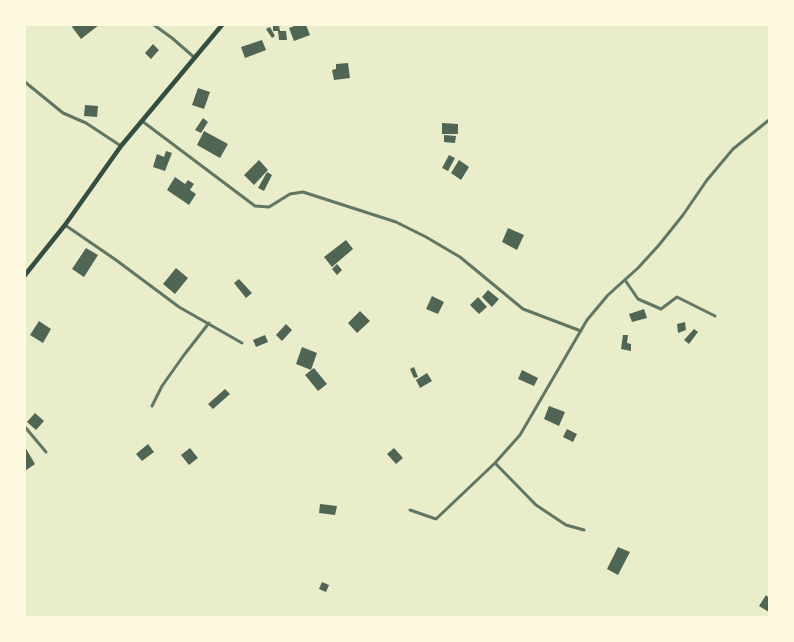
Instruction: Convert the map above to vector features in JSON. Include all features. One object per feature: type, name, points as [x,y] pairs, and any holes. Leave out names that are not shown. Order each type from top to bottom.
[{"type":"main road","points":[[25,275],[65,225],[121,146],[222,25]]},
{"type":"street","points":[[154,25],[195,58]]},
{"type":"street","points":[[25,82],[63,112],[86,123],[121,146]]},
{"type":"street","points":[[410,510],[436,519],[495,463],[520,435],[587,320],[608,295],[638,268],[659,245],[683,215],[706,180],[733,149],[769,120]]},
{"type":"street","points":[[142,121],[255,206],[269,207],[290,194],[303,192],[396,222],[426,237],[460,257],[523,309],[580,331]]},
{"type":"street","points":[[65,225],[116,260],[179,308],[209,323],[242,343]]},
{"type":"street","points":[[625,280],[638,299],[661,309],[677,297],[715,316]]},
{"type":"street","points":[[152,406],[162,386],[179,361],[209,323]]},
{"type":"street","points":[[25,427],[46,452]]},
{"type":"street","points":[[495,463],[536,505],[566,525],[584,530]]},
{"type":"building","points":[[74,25],[99,25],[81,39],[72,27]]},
{"type":"building","points":[[273,25],[279,25],[280,31],[286,31],[287,40],[279,40],[278,31],[273,31]]},
{"type":"building","points":[[297,25],[306,25],[310,35],[294,41],[289,28]]},
{"type":"building","points":[[270,27],[275,36],[272,38],[266,29]]},
{"type":"building","points":[[262,40],[266,50],[245,58],[241,47]]},
{"type":"building","points":[[153,44],[159,50],[151,59],[145,53]]},
{"type":"building","points":[[348,63],[350,78],[334,80],[332,70],[336,69],[336,64]]},
{"type":"building","points":[[198,88],[210,92],[204,109],[192,105]]},
{"type":"building","points":[[85,105],[98,106],[97,117],[84,116]]},
{"type":"building","points":[[203,118],[208,122],[201,133],[195,130]]},
{"type":"building","points":[[442,123],[458,124],[458,134],[442,134]]},
{"type":"building","points":[[204,131],[228,144],[220,158],[197,145]]},
{"type":"building","points":[[444,135],[456,136],[455,143],[444,142]]},
{"type":"building","points":[[166,151],[172,153],[165,171],[153,167],[157,154],[164,157]]},
{"type":"building","points":[[449,155],[455,158],[448,171],[442,168]]},
{"type":"building","points":[[259,160],[268,170],[254,185],[244,175]]},
{"type":"building","points":[[459,160],[469,167],[461,180],[451,173]]},
{"type":"building","points":[[267,172],[272,175],[264,191],[258,188]]},
{"type":"building","points":[[175,177],[185,184],[188,180],[194,184],[190,190],[196,194],[189,205],[167,190]]},
{"type":"building","points":[[508,228],[524,235],[517,250],[502,242]]},
{"type":"building","points":[[346,240],[353,249],[332,267],[324,257]]},
{"type":"building","points":[[86,248],[98,255],[84,277],[72,269]]},
{"type":"building","points":[[337,264],[342,270],[337,275],[332,269]]},
{"type":"building","points":[[176,268],[188,278],[175,294],[163,284]]},
{"type":"building","points":[[239,279],[252,293],[246,298],[234,283]]},
{"type":"building","points":[[488,290],[499,299],[492,307],[482,297]]},
{"type":"building","points":[[432,296],[444,302],[438,314],[426,309]]},
{"type":"building","points":[[478,297],[487,307],[479,314],[470,305]]},
{"type":"building","points":[[644,309],[647,318],[632,322],[629,314]]},
{"type":"building","points":[[360,311],[370,321],[357,333],[348,323]]},
{"type":"building","points":[[39,321],[51,329],[43,343],[30,335]]},
{"type":"building","points":[[685,322],[686,330],[678,333],[677,324]]},
{"type":"building","points":[[286,324],[292,330],[282,341],[276,335]]},
{"type":"building","points":[[694,329],[698,332],[689,344],[684,340]]},
{"type":"building","points":[[265,335],[268,342],[256,347],[253,340]]},
{"type":"building","points":[[623,335],[628,335],[627,343],[631,344],[631,351],[621,349]]},
{"type":"building","points":[[302,347],[317,353],[311,370],[296,364]]},
{"type":"building","points":[[414,367],[418,377],[414,378],[410,369]]},
{"type":"building","points":[[314,368],[327,384],[318,391],[305,375]]},
{"type":"building","points":[[522,370],[538,378],[534,386],[518,379]]},
{"type":"building","points":[[427,373],[432,381],[420,388],[416,380]]},
{"type":"building","points":[[225,389],[230,394],[213,409],[208,404]]},
{"type":"building","points":[[549,406],[565,412],[559,426],[544,419]]},
{"type":"building","points":[[35,413],[44,421],[36,430],[27,422]]},
{"type":"building","points":[[567,429],[577,434],[573,442],[563,437]]},
{"type":"building","points":[[148,444],[154,452],[142,461],[136,454]]},
{"type":"building","points":[[25,447],[35,464],[25,471]]},
{"type":"building","points":[[190,448],[198,458],[189,465],[181,455]]},
{"type":"building","points":[[394,448],[403,458],[396,464],[387,454]]},
{"type":"building","points":[[320,504],[337,506],[335,515],[319,513]]},
{"type":"building","points":[[618,547],[630,552],[618,575],[607,569]]},
{"type":"building","points":[[322,582],[329,585],[326,592],[319,589]]},
{"type":"building","points":[[766,595],[769,598],[769,612],[759,606]]}]
